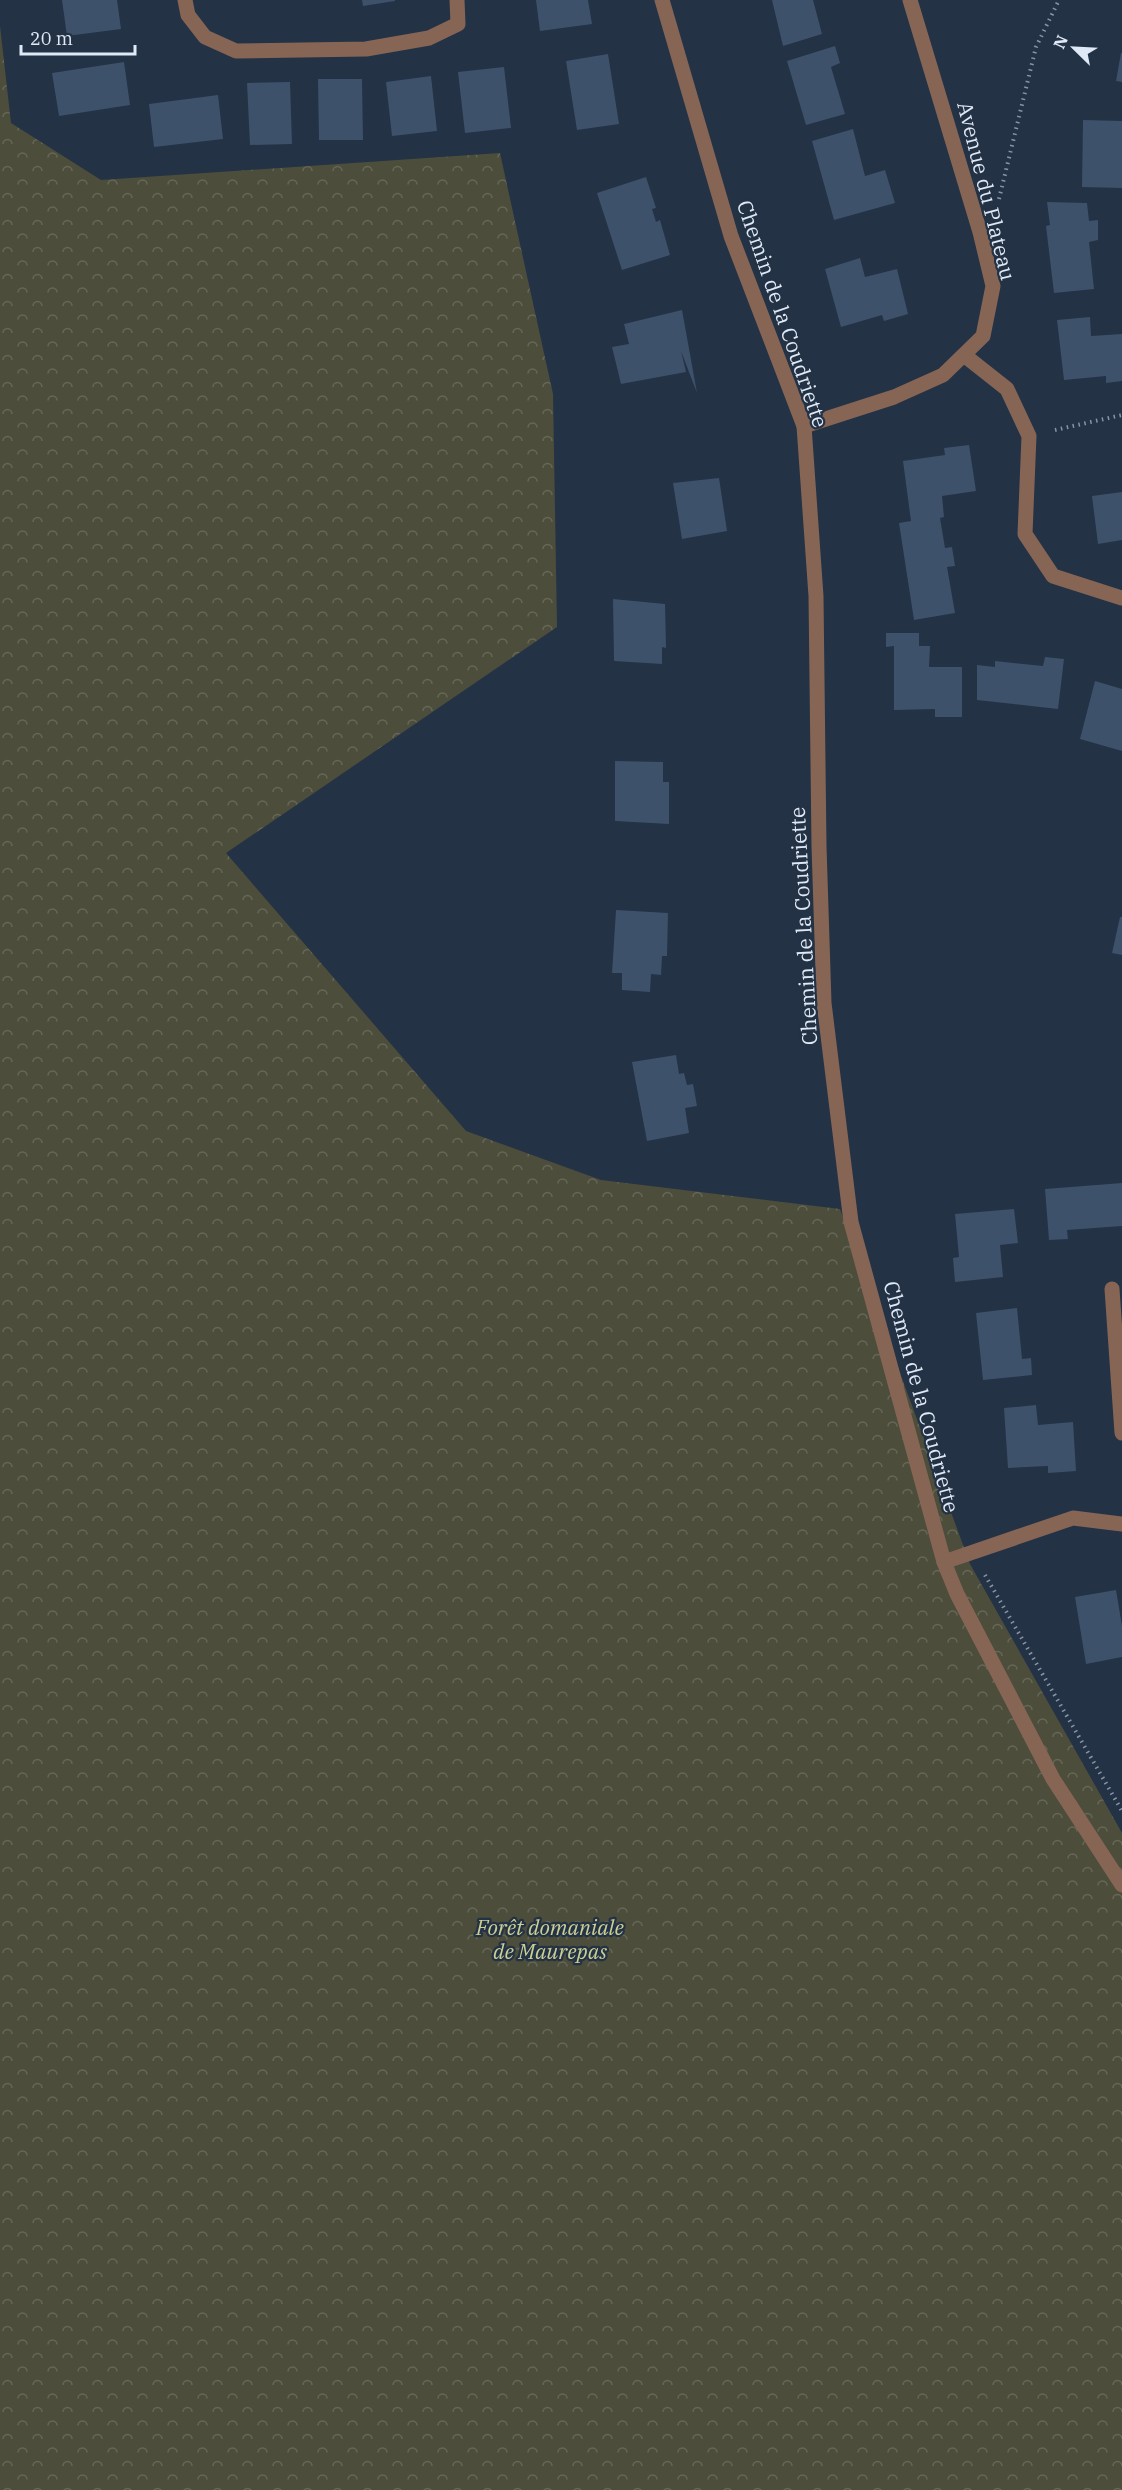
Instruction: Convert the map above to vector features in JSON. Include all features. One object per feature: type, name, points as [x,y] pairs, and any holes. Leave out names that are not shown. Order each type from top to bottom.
[{"type":"street","points":[[185,0],[188,15],[205,37],[236,51],[366,49],[429,38],[458,24],[457,0]]},
{"type":"street","name":"Chemin de la Coudriette","points":[[662,0],[730,236],[804,426],[816,596],[819,846],[824,1003],[851,1222],[944,1562],[957,1594],[1053,1779],[1122,1885]]},
{"type":"street","name":"Avenue du Plateau","points":[[804,426],[894,397],[943,375],[983,336],[993,286],[980,232],[910,0]]},
{"type":"street","points":[[964,355],[1007,389],[1029,436],[1025,534],[1053,576],[1122,598]]},
{"type":"street","points":[[1112,1289],[1122,1433]]},
{"type":"street","points":[[944,1562],[1073,1518],[1122,1524]]},
{"type":"path","points":[[980,232],[995,221],[1016,123],[1036,47],[1059,0]]},
{"type":"path","points":[[1029,436],[1122,415]]},
{"type":"path","points":[[974,1550],[987,1580],[1122,1810]]},
{"type":"green space","name":"Forêt domaniale de Maurepas","points":[[0,26],[11,123],[101,180],[500,153],[553,394],[557,627],[226,853],[466,1131],[601,1180],[840,1209],[970,1564],[1122,1833],[1122,2490],[0,2490]]},
{"type":"building","points":[[62,0],[117,0],[121,29],[67,36]]},
{"type":"building","points":[[362,0],[395,0],[395,1],[363,6]]},
{"type":"building","points":[[536,0],[588,0],[592,24],[540,31]]},
{"type":"building","points":[[772,0],[813,0],[822,34],[783,46]]},
{"type":"building","points":[[835,46],[840,63],[831,67],[845,114],[806,125],[787,61]]},
{"type":"building","points":[[1122,53],[1122,82],[1116,81]]},
{"type":"building","points":[[608,54],[619,124],[577,130],[566,61]]},
{"type":"building","points":[[124,62],[130,105],[59,116],[52,73]]},
{"type":"building","points":[[504,67],[511,128],[465,133],[458,72]]},
{"type":"building","points":[[431,76],[437,131],[392,136],[386,82]]},
{"type":"building","points":[[318,79],[362,79],[363,140],[319,140]]},
{"type":"building","points":[[290,82],[292,144],[250,145],[247,83]]},
{"type":"building","points":[[218,95],[223,139],[154,147],[149,104]]},
{"type":"building","points":[[1083,120],[1122,121],[1122,188],[1082,187]]},
{"type":"building","points":[[853,129],[865,176],[885,170],[895,203],[834,220],[812,141]]},
{"type":"building","points":[[646,177],[656,208],[652,209],[656,222],[660,220],[670,255],[622,270],[597,193]]},
{"type":"building","points":[[1047,202],[1087,203],[1089,221],[1098,220],[1098,240],[1089,242],[1094,289],[1054,293],[1046,226],[1050,225]]},
{"type":"building","points":[[860,258],[865,277],[897,269],[908,314],[884,321],[882,315],[841,327],[825,269]]},
{"type":"building","points":[[682,310],[697,393],[681,351],[686,372],[621,384],[612,347],[629,344],[624,324]]},
{"type":"building","points":[[1090,317],[1091,336],[1122,334],[1122,381],[1106,383],[1106,376],[1064,380],[1057,320]]},
{"type":"building","points":[[969,445],[976,491],[942,496],[944,517],[940,518],[945,548],[952,547],[955,566],[947,567],[955,613],[914,620],[899,523],[911,521],[903,461],[945,455],[944,448]]},
{"type":"building","points":[[719,478],[727,531],[682,539],[673,483]]},
{"type":"building","points":[[1122,492],[1122,540],[1098,544],[1092,496]]},
{"type":"building","points":[[613,599],[665,604],[666,648],[662,647],[662,664],[614,661]]},
{"type":"building","points":[[886,633],[919,633],[919,646],[930,646],[929,667],[962,667],[962,717],[935,717],[935,709],[894,710],[894,646],[886,647]]},
{"type":"building","points":[[1045,657],[1064,659],[1058,709],[977,700],[977,665],[995,667],[995,661],[1043,666]]},
{"type":"building","points":[[1095,681],[1122,689],[1122,751],[1080,739]]},
{"type":"building","points":[[615,761],[663,762],[663,782],[669,782],[669,824],[615,821]]},
{"type":"building","points":[[616,910],[668,913],[667,956],[662,956],[661,975],[651,974],[650,992],[622,990],[622,973],[612,973]]},
{"type":"building","points":[[1120,917],[1122,917],[1122,955],[1112,953]]},
{"type":"building","points":[[676,1055],[679,1074],[684,1073],[687,1085],[693,1084],[697,1106],[685,1108],[689,1133],[647,1141],[632,1062]]},
{"type":"building","points":[[1122,1183],[1122,1226],[1067,1230],[1068,1239],[1049,1240],[1045,1189]]},
{"type":"building","points":[[1014,1209],[1018,1243],[1000,1245],[1003,1277],[955,1282],[953,1258],[959,1257],[955,1214]]},
{"type":"building","points":[[1017,1308],[1022,1359],[1031,1358],[1032,1375],[983,1380],[976,1313]]},
{"type":"building","points":[[1036,1405],[1038,1425],[1073,1422],[1076,1471],[1048,1473],[1048,1466],[1008,1468],[1004,1408]]},
{"type":"building","points":[[1116,1590],[1122,1626],[1122,1657],[1086,1664],[1075,1597]]}]
